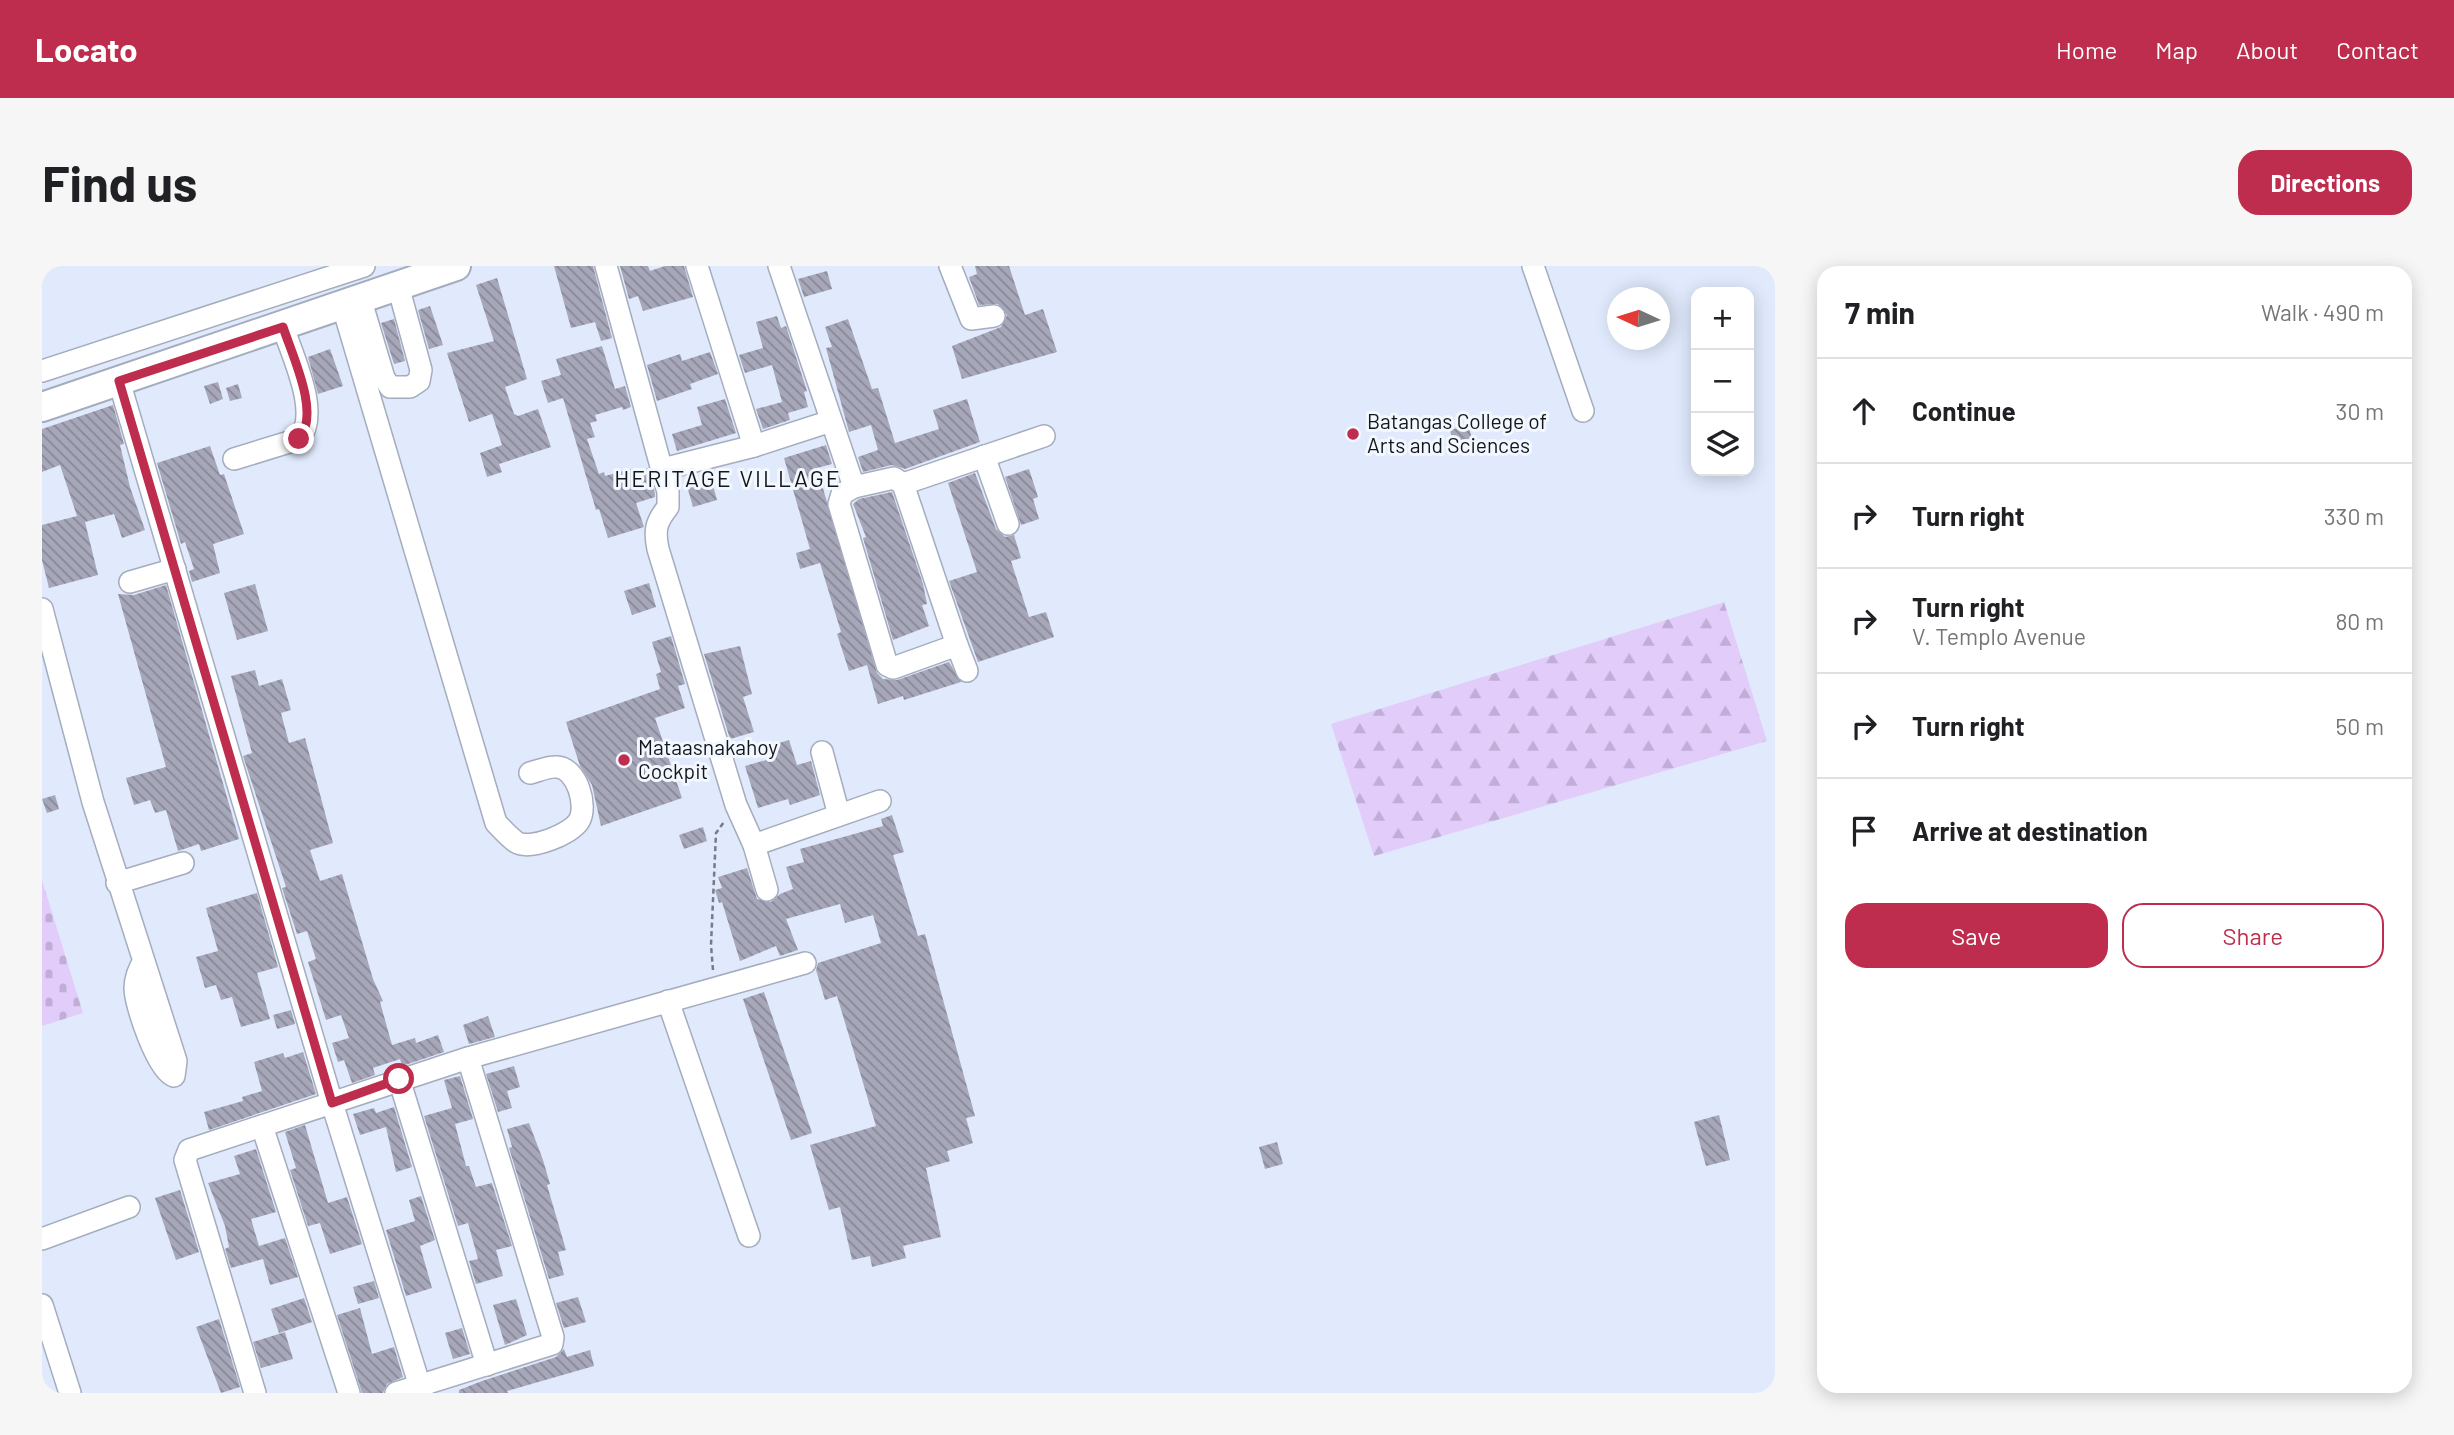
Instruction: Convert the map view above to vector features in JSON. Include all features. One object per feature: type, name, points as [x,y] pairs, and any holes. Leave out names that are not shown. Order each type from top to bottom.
[{"type":"main road","points":[[42,407],[352,304],[456,266]]},
{"type":"street","points":[[42,371],[364,266]]},
{"type":"street","points":[[606,266],[663,469],[668,507],[659,519],[654,533],[736,805],[754,845],[767,890]]},
{"type":"street","points":[[697,266],[754,446]]},
{"type":"street","points":[[779,266],[854,487]]},
{"type":"street","points":[[950,266],[971,319],[994,316]]},
{"type":"street","points":[[1533,266],[1583,411]]},
{"type":"street","points":[[352,304],[390,387],[410,387],[419,381],[421,370],[398,286]]},
{"type":"street","points":[[352,304],[496,823],[517,843],[529,846],[574,827],[582,812],[579,791],[568,771],[558,767],[530,773]]},
{"type":"street","points":[[234,459],[299,439],[305,432],[307,418],[304,391],[283,327]]},
{"type":"street","points":[[119,381],[332,1103],[421,1389]]},
{"type":"street","points":[[663,469],[754,446],[831,421]]},
{"type":"street","points":[[903,484],[1044,436]]},
{"type":"street","points":[[984,456],[1008,524]]},
{"type":"street","points":[[957,646],[892,668],[887,665],[839,504],[842,494],[854,487],[894,478],[903,484],[967,671]]},
{"type":"street","points":[[130,582],[174,569]]},
{"type":"street","points":[[42,609],[117,883],[143,962],[159,1037]]},
{"type":"street","points":[[822,752],[839,815]]},
{"type":"street","points":[[754,845],[880,801]]},
{"type":"street","points":[[117,883],[183,863]]},
{"type":"street","points":[[255,1393],[185,1160],[189,1150],[468,1058],[805,963]]},
{"type":"street","points":[[668,1001],[749,1236]]},
{"type":"street","points":[[396,1393],[421,1389],[547,1347],[553,1337],[468,1058]]},
{"type":"street","points":[[399,1079],[487,1365]]},
{"type":"street","points":[[262,1126],[349,1393]]},
{"type":"street","points":[[42,1238],[129,1207]]},
{"type":"street","points":[[42,1306],[70,1393]]},
{"type":"path","points":[[713,989],[710,946],[716,833],[736,805]]},
{"type":"green space","points":[[1724,602],[1767,741],[1374,856],[1331,724]]},
{"type":"green space","points":[[42,880],[83,1013],[42,1026]]},
{"type":"building","points":[[554,266],[593,266],[612,338],[601,341],[595,322],[571,328]]},
{"type":"building","points":[[620,266],[648,266],[650,271],[665,266],[684,266],[693,297],[643,311],[638,296],[629,299]]},
{"type":"building","points":[[975,266],[1009,266],[1025,315],[1043,309],[1057,352],[962,379],[952,346],[1001,327],[1007,315],[998,304],[979,305],[969,277],[977,274]]},
{"type":"building","points":[[827,271],[832,289],[804,297],[798,279]]},
{"type":"building","points":[[497,278],[527,379],[505,387],[514,414],[518,416],[538,409],[551,447],[499,464],[502,472],[487,477],[480,453],[502,445],[492,414],[469,422],[447,353],[494,341],[476,285]]},
{"type":"building","points":[[430,306],[443,345],[429,349],[418,310]]},
{"type":"building","points":[[777,316],[781,328],[786,326],[807,391],[804,392],[808,407],[788,413],[790,420],[763,429],[756,409],[782,402],[772,365],[745,373],[739,355],[763,348],[756,322]]},
{"type":"building","points":[[394,319],[405,361],[394,364],[381,323]]},
{"type":"building","points":[[848,319],[872,389],[878,388],[895,443],[939,429],[933,410],[967,399],[980,442],[905,469],[892,465],[863,472],[858,457],[878,450],[871,425],[849,432],[826,348],[832,347],[825,327]]},
{"type":"building","points":[[602,346],[615,389],[625,386],[631,407],[595,415],[597,421],[590,423],[595,437],[587,439],[599,474],[604,472],[605,476],[634,468],[636,472],[648,468],[655,494],[655,497],[636,503],[644,527],[608,538],[599,509],[596,510],[563,398],[548,403],[541,381],[561,375],[556,359]]},
{"type":"building","points":[[330,349],[343,386],[318,394],[308,357]]},
{"type":"building","points":[[710,352],[718,374],[690,384],[692,389],[657,401],[647,365],[680,354],[682,361]]},
{"type":"building","points":[[218,382],[223,399],[210,404],[204,386]]},
{"type":"building","points":[[238,384],[242,398],[230,401],[226,388]]},
{"type":"building","points":[[725,399],[736,433],[677,451],[672,434],[702,425],[697,407]]},
{"type":"building","points":[[113,405],[124,444],[120,445],[130,487],[145,530],[122,538],[114,514],[85,522],[98,575],[49,588],[42,560],[42,525],[77,516],[60,465],[42,472],[42,429]]},
{"type":"building","points":[[1468,425],[1472,438],[1453,443],[1450,430]]},
{"type":"building","points":[[826,445],[832,464],[817,468],[877,673],[883,679],[897,680],[949,662],[961,682],[904,700],[903,696],[878,704],[867,665],[849,671],[837,634],[841,632],[820,563],[800,569],[796,553],[810,549],[784,458]]},
{"type":"building","points":[[210,446],[220,475],[224,474],[244,534],[213,544],[220,573],[192,582],[189,571],[194,569],[185,542],[181,544],[157,463]]},
{"type":"building","points":[[1029,469],[1038,497],[1033,499],[1039,519],[1021,525],[1005,477]]},
{"type":"building","points":[[975,473],[996,529],[1005,537],[1014,535],[1021,558],[1011,561],[1029,617],[1046,612],[1054,637],[978,662],[949,581],[977,572],[948,483]]},
{"type":"building","points":[[711,479],[717,500],[693,507],[687,486]]},
{"type":"building","points":[[892,492],[923,584],[927,604],[922,605],[929,626],[893,640],[863,538],[866,537],[853,504],[859,499]]},
{"type":"building","points":[[649,583],[656,607],[632,615],[624,591]]},
{"type":"building","points":[[255,584],[268,631],[237,640],[224,593]]},
{"type":"building","points":[[166,585],[239,839],[201,851],[199,844],[178,851],[166,810],[155,813],[150,800],[134,805],[126,778],[166,767],[118,594],[134,595]]},
{"type":"building","name":"Mataasnakahoy Cockpit","points":[[671,636],[685,684],[678,686],[685,708],[655,718],[682,798],[601,826],[592,785],[580,766],[566,722],[660,689],[656,674],[661,672],[652,642]]},
{"type":"building","points":[[740,646],[752,694],[743,697],[754,732],[730,739],[704,654]]},
{"type":"building","points":[[255,670],[259,686],[282,679],[291,710],[281,713],[289,743],[305,738],[333,843],[310,850],[320,881],[342,874],[373,979],[383,1001],[380,1002],[392,1045],[415,1038],[416,1043],[438,1035],[444,1052],[402,1066],[400,1059],[373,1068],[375,1075],[352,1083],[344,1060],[338,1062],[332,1043],[349,1038],[341,1015],[326,1020],[308,962],[316,959],[307,931],[297,934],[282,888],[286,887],[243,756],[252,753],[231,676]]},
{"type":"building","points":[[789,740],[797,765],[811,761],[820,795],[790,805],[788,799],[758,808],[745,766],[773,758],[769,746]]},
{"type":"building","points":[[55,795],[59,809],[47,813],[42,799]]},
{"type":"building","points":[[892,815],[904,852],[893,855],[918,936],[925,934],[975,1116],[966,1118],[973,1143],[947,1151],[950,1161],[926,1168],[941,1237],[903,1246],[906,1258],[872,1267],[870,1256],[852,1260],[840,1207],[829,1210],[810,1145],[876,1126],[837,996],[825,1000],[816,970],[818,963],[881,943],[873,915],[845,923],[840,904],[786,919],[798,950],[780,956],[776,946],[740,961],[722,902],[719,903],[715,890],[722,888],[718,877],[747,868],[757,899],[771,902],[780,894],[793,889],[786,867],[804,862],[800,849],[883,826],[881,819]]},
{"type":"building","points":[[703,827],[707,841],[684,849],[679,835]]},
{"type":"building","points":[[257,893],[278,967],[257,973],[270,1019],[241,1027],[232,997],[221,1000],[216,985],[205,988],[196,957],[218,951],[206,908]]},
{"type":"building","points":[[764,992],[812,1133],[791,1140],[743,999]]},
{"type":"building","points":[[291,1010],[295,1024],[277,1029],[273,1015]]},
{"type":"building","points":[[488,1016],[495,1037],[469,1044],[463,1025]]},
{"type":"building","points":[[303,1052],[316,1094],[209,1130],[204,1112],[243,1101],[242,1097],[262,1091],[254,1062],[283,1053],[285,1058]]},
{"type":"building","points":[[514,1066],[520,1087],[507,1091],[512,1108],[498,1112],[486,1074]]},
{"type":"building","points":[[460,1076],[473,1119],[455,1124],[466,1166],[469,1166],[476,1187],[492,1183],[512,1246],[496,1250],[503,1276],[476,1284],[469,1261],[478,1259],[468,1223],[458,1226],[424,1116],[452,1108],[444,1080]]},
{"type":"building","points":[[394,1107],[412,1167],[396,1172],[386,1127],[360,1135],[353,1114],[374,1108],[376,1113]]},
{"type":"building","points":[[1719,1115],[1730,1160],[1706,1166],[1694,1122]]},
{"type":"building","points":[[529,1123],[550,1184],[547,1185],[566,1250],[558,1252],[564,1275],[549,1279],[509,1148],[512,1147],[507,1129]]},
{"type":"building","points":[[305,1125],[328,1203],[347,1197],[362,1244],[330,1254],[320,1223],[308,1226],[290,1170],[296,1168],[285,1132]]},
{"type":"building","points":[[1277,1142],[1283,1164],[1265,1169],[1259,1147]]},
{"type":"building","points":[[256,1149],[276,1212],[251,1219],[259,1246],[285,1238],[298,1277],[270,1285],[263,1259],[231,1268],[225,1249],[229,1247],[225,1226],[208,1183],[240,1174],[234,1156]]},
{"type":"building","points":[[180,1190],[199,1252],[176,1260],[155,1198]]},
{"type":"building","points":[[421,1196],[435,1240],[420,1246],[432,1288],[406,1296],[386,1230],[415,1221],[409,1200]]},
{"type":"building","points":[[374,1281],[379,1298],[358,1304],[353,1287]]},
{"type":"building","points":[[578,1297],[586,1322],[564,1328],[556,1303]]},
{"type":"building","points":[[304,1298],[312,1322],[279,1333],[271,1309]]},
{"type":"building","points":[[516,1299],[527,1335],[505,1345],[493,1305]]},
{"type":"building","points":[[360,1308],[372,1354],[394,1347],[403,1377],[387,1384],[383,1393],[362,1393],[337,1315]]},
{"type":"building","points":[[219,1319],[240,1387],[221,1393],[196,1327]]},
{"type":"building","points":[[462,1328],[470,1354],[453,1359],[445,1333]]},
{"type":"building","points":[[285,1332],[293,1359],[261,1368],[253,1342]]},
{"type":"building","points":[[564,1349],[567,1357],[590,1350],[594,1366],[507,1391],[508,1393],[459,1393],[459,1390],[482,1381],[556,1357]]},
{"type":"place","name":"Batangas College of Arts and Sciences","points":[[1353,434]]},
{"type":"place","name":"Mataasnakahoy Cockpit","points":[[624,760]]},
{"type":"district","name":"HERITAGE VILLAGE","points":[[728,479]]},
{"type":"route","points":[[299,439],[305,432],[307,418],[304,391],[283,327],[119,381],[332,1103],[399,1079]]}]
